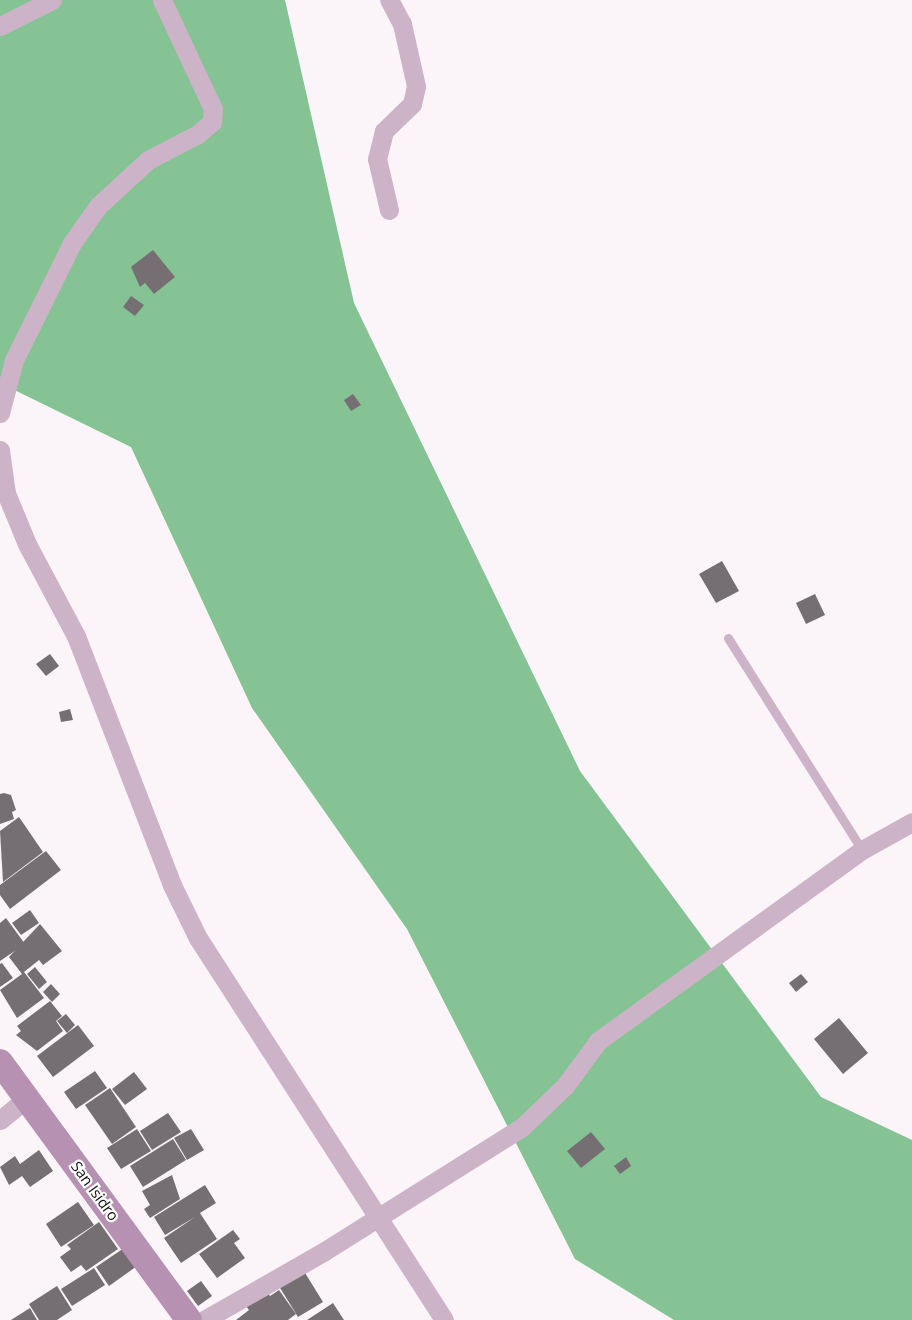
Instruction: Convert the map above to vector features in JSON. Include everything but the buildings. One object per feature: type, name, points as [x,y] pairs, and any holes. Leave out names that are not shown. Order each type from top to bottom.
[{"type":"street","points":[[0,26],[52,0]]},
{"type":"street","points":[[0,414],[14,360],[72,243],[98,206],[148,160],[198,134],[212,122],[213,109],[162,0]]},
{"type":"street","points":[[389,0],[402,24],[416,86],[412,104],[384,131],[377,159],[389,210]]},
{"type":"street","points":[[0,450],[6,493],[27,544],[76,636],[172,885],[198,938],[375,1219],[444,1320]]},
{"type":"street","points":[[204,1320],[375,1219],[521,1128],[565,1086],[598,1041],[862,850],[912,822]]},
{"type":"street","name":"San Isidro","points":[[0,1062],[188,1320]]},
{"type":"street","points":[[0,1120],[27,1098]]},
{"type":"lane","points":[[728,638],[862,850]]},
{"type":"green space","points":[[0,0],[285,0],[354,303],[580,771],[821,1097],[912,1140],[912,1320],[674,1320],[575,1259],[407,929],[252,708],[131,447],[0,383]]}]
